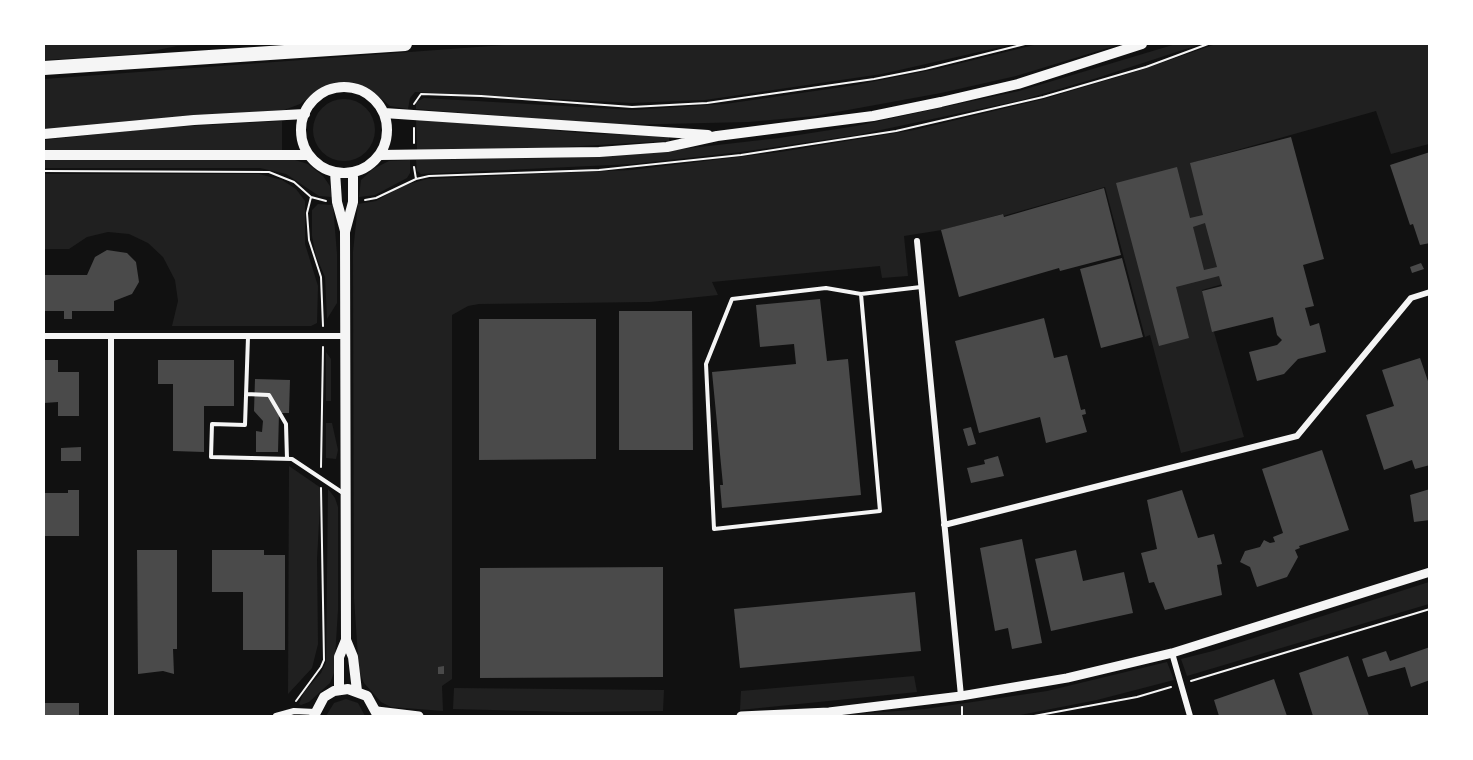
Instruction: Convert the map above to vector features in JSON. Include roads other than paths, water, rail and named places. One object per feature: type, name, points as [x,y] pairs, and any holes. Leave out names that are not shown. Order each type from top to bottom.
[{"type":"highway","points":[[44,68],[405,44]]},
{"type":"main road","points":[[380,155],[599,152],[667,147],[717,136],[873,116],[941,102],[1018,84],[1142,44]]},
{"type":"main road","points":[[344,87],[372,97],[384,113],[387,127],[386,141],[380,155],[363,169],[353,172],[335,172],[316,163],[309,155],[302,135],[305,114],[316,98],[344,87]]},
{"type":"main road","points":[[384,113],[717,136]]},
{"type":"main road","points":[[44,134],[194,120],[305,114]]},
{"type":"main road","points":[[44,155],[309,155]]},
{"type":"main road","points":[[335,172],[337,202],[345,232]]},
{"type":"main road","points":[[339,689],[339,657],[346,640],[345,232],[353,202],[353,172]]},
{"type":"main road","points":[[346,640],[353,657],[357,691]]},
{"type":"main road","points":[[315,714],[324,697],[339,689],[357,691],[367,696],[377,714]]},
{"type":"street","points":[[917,240],[961,696]]},
{"type":"street","points":[[944,525],[1297,436],[1411,298],[1430,292]]},
{"type":"street","points":[[44,336],[345,336]]},
{"type":"street","points":[[111,336],[111,717]]},
{"type":"street","points":[[741,717],[829,712],[961,696],[1067,678],[1172,653],[1430,572]]},
{"type":"street","points":[[1172,653],[1190,717]]},
{"type":"street","points":[[276,717],[294,711],[315,714]]},
{"type":"street","points":[[377,714],[419,717]]},
{"type":"lane","points":[[861,294],[880,511],[714,529],[706,364],[732,299],[826,288],[861,294],[921,287]]},
{"type":"lane","points":[[248,336],[245,424],[212,424],[210,457],[292,459],[346,495]]},
{"type":"lane","points":[[246,394],[269,395],[286,424],[287,459]]}]
